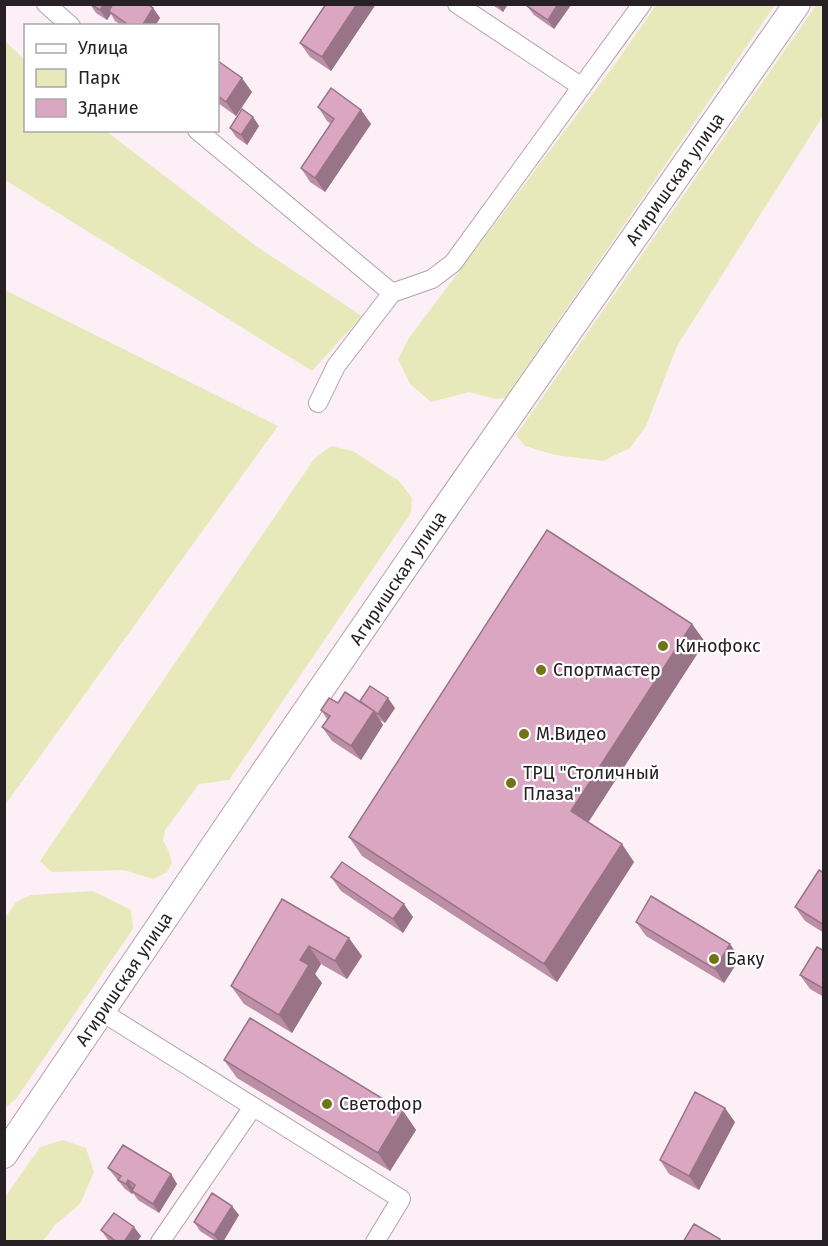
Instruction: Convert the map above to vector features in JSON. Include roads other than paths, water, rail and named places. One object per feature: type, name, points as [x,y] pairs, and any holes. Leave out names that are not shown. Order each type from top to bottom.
[{"type":"street","points":[[46,4],[69,24]]},
{"type":"street","points":[[457,4],[582,87]]},
{"type":"street","points":[[318,403],[336,366],[392,293],[432,279],[453,262],[642,4]]},
{"type":"street","name":"Агиришская улица","points":[[4,1155],[441,516],[797,4]]},
{"type":"street","points":[[199,132],[392,293]]},
{"type":"street","points":[[102,1012],[401,1198],[375,1242]]},
{"type":"street","points":[[160,1242],[253,1107]]},
{"type":"place","name":"Кинофокс","points":[[663,646]]},
{"type":"place","name":"Спортмастер","points":[[541,670]]},
{"type":"place","name":"М.Видео","points":[[524,734]]},
{"type":"place","name":"ТРЦ \"Столичный Плаза\"","points":[[511,783]]},
{"type":"place","name":"Баку","points":[[714,959]]},
{"type":"place","name":"Светофор","points":[[327,1104]]}]
